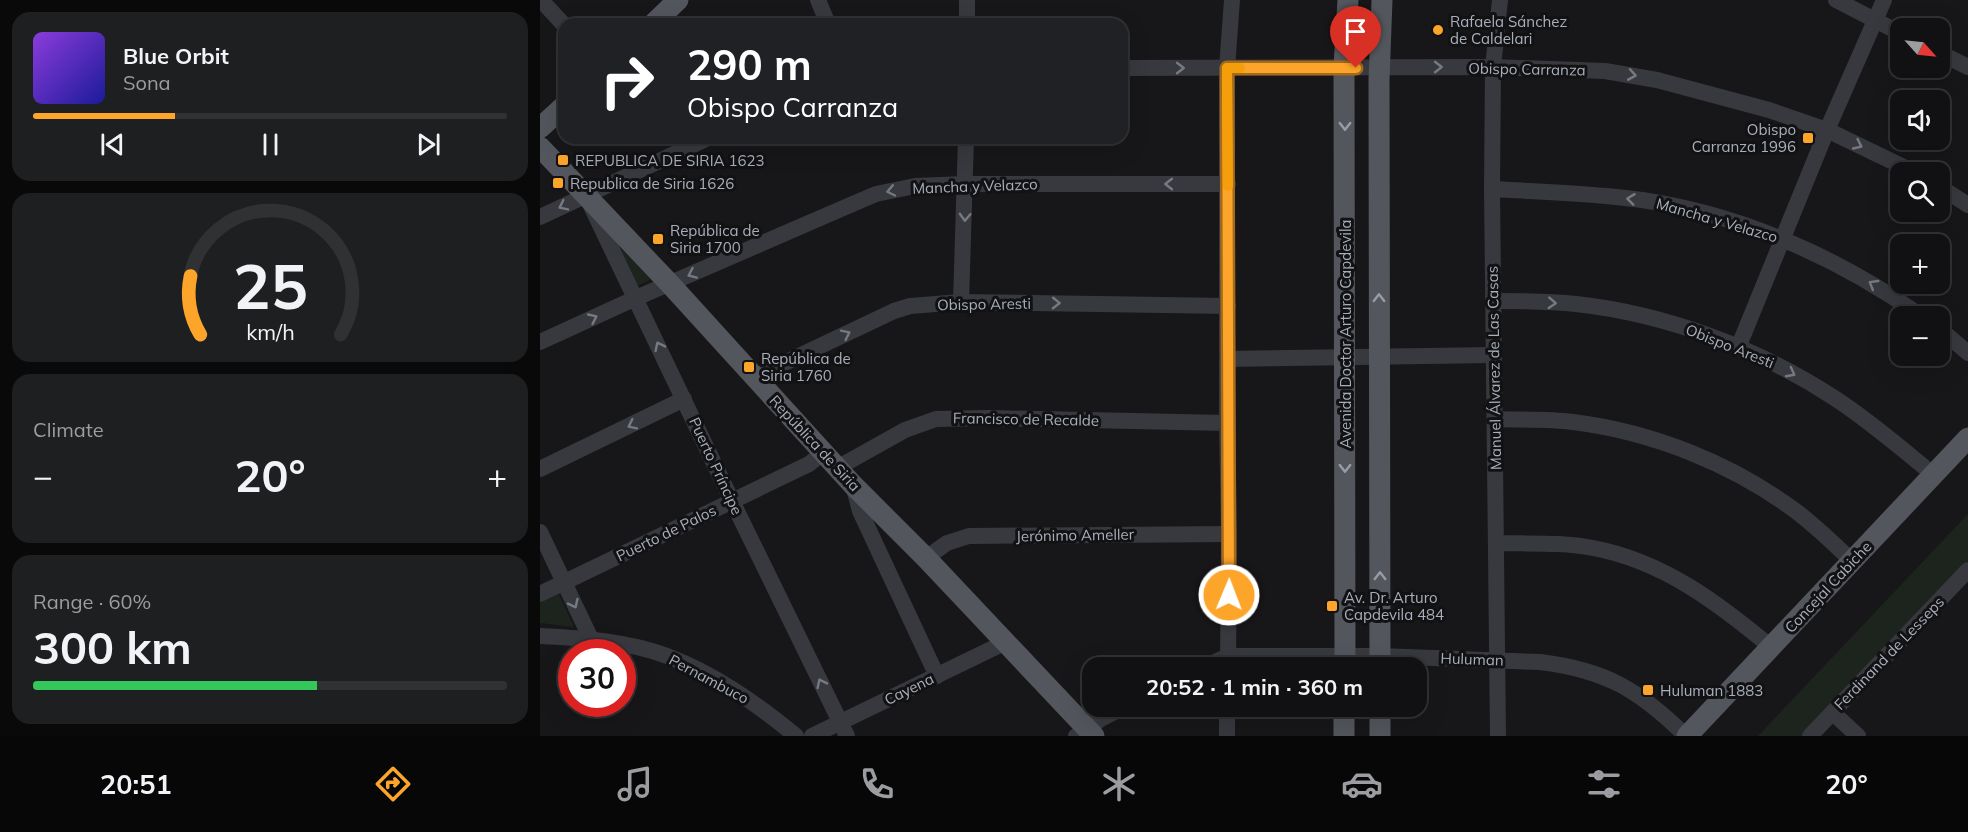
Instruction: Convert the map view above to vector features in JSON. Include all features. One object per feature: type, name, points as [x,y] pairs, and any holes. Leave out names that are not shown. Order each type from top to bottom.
[{"type":"main road","points":[[659,18],[678,0]]},
{"type":"main road","name":"Avenida Doctor Arturo Capdevila","points":[[1345,657],[1344,67],[1348,0]]},
{"type":"main road","points":[[1380,657],[1379,68],[1383,0]]},
{"type":"main road","points":[[540,128],[558,112]]},
{"type":"main road","name":"República de Siria","points":[[540,147],[853,485],[1006,642],[1086,734]]},
{"type":"main road","name":"Concejal Cabiche","points":[[1687,736],[1968,438]]},
{"type":"main road","points":[[1344,717],[1344,736]]},
{"type":"main road","points":[[1380,717],[1380,736]]},
{"type":"street","points":[[541,0],[558,18]]},
{"type":"street","points":[[818,0],[826,18]]},
{"type":"street","points":[[967,0],[967,18]]},
{"type":"street","points":[[1228,657],[1230,534],[1227,423],[1227,68],[1232,0]]},
{"type":"street","name":"Manuel Álvarez de Las Casas","points":[[1498,736],[1499,660],[1492,189],[1493,67],[1500,0]]},
{"type":"street","points":[[1836,0],[1890,28]]},
{"type":"street","points":[[1738,348],[1781,238],[1884,0]]},
{"type":"street","points":[[1950,58],[1968,67]]},
{"type":"street","name":"Obispo Carranza","points":[[1128,68],[1493,67],[1605,71],[1648,78],[1768,110],[1827,130],[1893,162]]},
{"type":"street","points":[[540,217],[695,144]]},
{"type":"street","points":[[961,302],[966,144]]},
{"type":"street","name":"Mancha y Velazco","points":[[540,342],[876,194],[915,186],[966,184],[1228,184]]},
{"type":"street","name":"Mancha y Velazco","points":[[1492,189],[1592,194],[1644,200],[1699,212],[1781,238],[1852,272],[1906,306]]},
{"type":"street","points":[[1950,194],[1968,206]]},
{"type":"street","name":"Puerto Príncipe","points":[[586,195],[843,729]]},
{"type":"street","name":"Obispo Aresti","points":[[1493,300],[1576,304],[1623,312],[1667,322],[1738,348],[1782,368],[1835,398],[1870,422],[1934,475]]},
{"type":"street","name":"Obispo Aresti","points":[[755,377],[894,311],[910,306],[961,302],[1228,306]]},
{"type":"street","points":[[1950,338],[1968,353]]},
{"type":"street","points":[[1228,359],[1494,355]]},
{"type":"street","points":[[540,469],[684,399]]},
{"type":"street","name":"Francisco de Recalde","points":[[830,460],[936,419],[1227,423]]},
{"type":"street","points":[[1495,419],[1571,422],[1598,426],[1629,432],[1687,452],[1744,478],[1775,497],[1798,513],[1852,561]]},
{"type":"street","name":"Puerto de Palos","points":[[540,594],[809,464],[830,460]]},
{"type":"street","points":[[853,485],[860,511],[937,676]]},
{"type":"street","points":[[540,532],[591,639]]},
{"type":"street","name":"Jerónimo Ameller","points":[[926,558],[947,543],[969,537],[1230,534]]},
{"type":"street","points":[[1497,543],[1572,545],[1625,556],[1685,583],[1738,620],[1771,647]]},
{"type":"street","name":"Ferdinand de Lesseps","points":[[1810,736],[1968,570]]},
{"type":"street","name":"Pernambuco","points":[[540,636],[591,639]]},
{"type":"street","name":"Cayena","points":[[813,736],[843,729],[937,676],[1006,642]]},
{"type":"street","name":"Pernambuco","points":[[636,648],[667,656],[707,675],[745,697],[796,736]]},
{"type":"street","name":"Huluman","points":[[1427,661],[1499,660],[1569,666],[1616,681],[1646,700],[1687,736]]},
{"type":"street","points":[[1833,712],[1858,736]]},
{"type":"street","points":[[1086,734],[1105,717]]},
{"type":"street","points":[[1227,717],[1227,736]]},
{"type":"shaded area","points":[[609,230],[655,277],[636,287]]},
{"type":"shaded area","points":[[1968,514],[1968,561],[1804,736],[1758,736]]},
{"type":"shaded area","points":[[559,594],[574,627],[540,623],[540,603]]},
{"type":"slow traffic","points":[[1228,186],[1227,68],[1240,68]]},
{"type":"place","name":"Rafaela Sánchez de Caldelari","points":[[1438,30]]},
{"type":"place","name":"Obispo Carranza 1996","points":[[1808,138]]},
{"type":"place","name":"REPUBLICA DE SIRIA 1623","points":[[563,160]]},
{"type":"place","name":"Republica de Siria 1626","points":[[558,183]]},
{"type":"place","name":"República de Siria 1700","points":[[658,239]]},
{"type":"place","name":"República de Siria 1760","points":[[749,367]]},
{"type":"place","name":"Av. Dr. Arturo Capdevila 484","points":[[1332,606]]},
{"type":"place","name":"Huluman 1883","points":[[1648,690]]},
{"type":"route","points":[[1229,595],[1227,68],[1356,68]]}]
